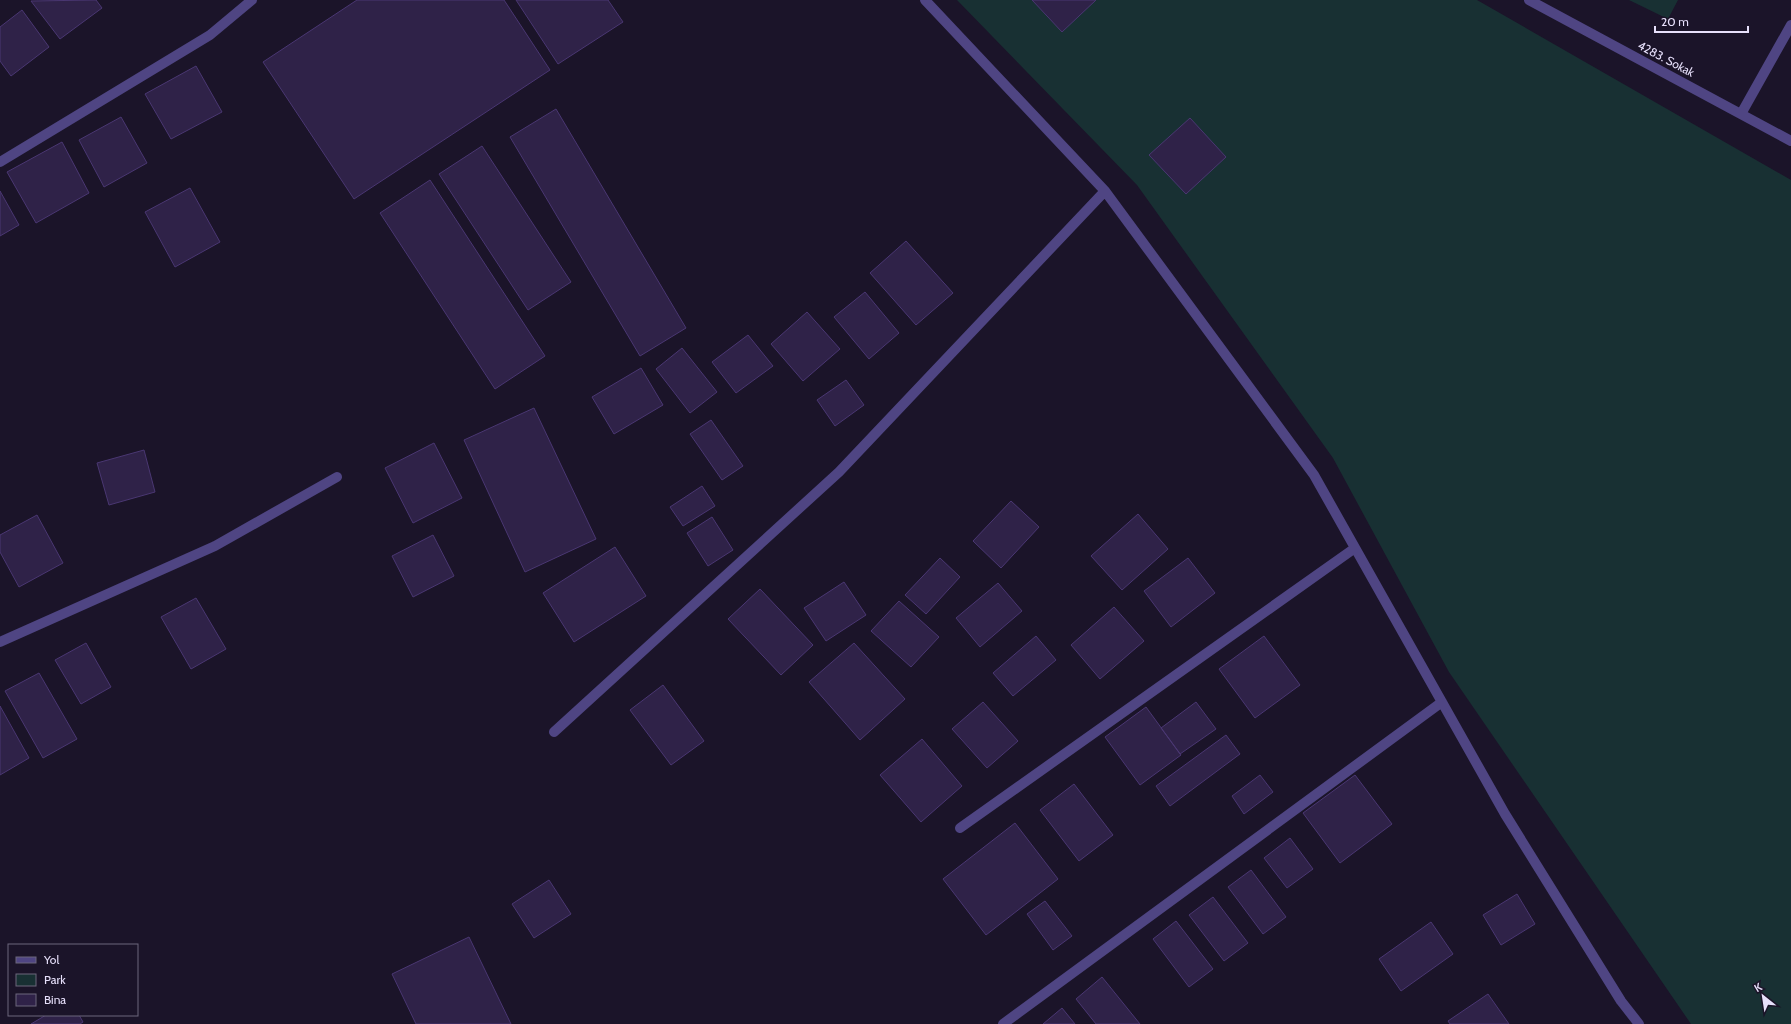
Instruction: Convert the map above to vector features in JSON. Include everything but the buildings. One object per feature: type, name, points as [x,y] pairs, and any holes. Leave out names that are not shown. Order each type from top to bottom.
[{"type":"street","points":[[0,162],[210,35],[252,0]]},
{"type":"street","points":[[925,0],[1105,190],[1314,475],[1509,821],[1621,1001],[1639,1024]]},
{"type":"street","name":"4283. Sokak","points":[[1529,0],[1791,141]]},
{"type":"street","points":[[1741,114],[1791,25]]},
{"type":"street","points":[[554,732],[839,472],[1105,190]]},
{"type":"street","points":[[0,642],[215,546],[336,477]]},
{"type":"street","points":[[960,828],[1355,548]]},
{"type":"street","points":[[1003,1024],[1442,702]]},
{"type":"green space","points":[[957,0],[1477,0],[1791,180],[1791,1024],[1691,1024],[1449,672],[1333,458],[1137,185]]},
{"type":"green space","points":[[1629,0],[1678,0],[1668,19]]}]
